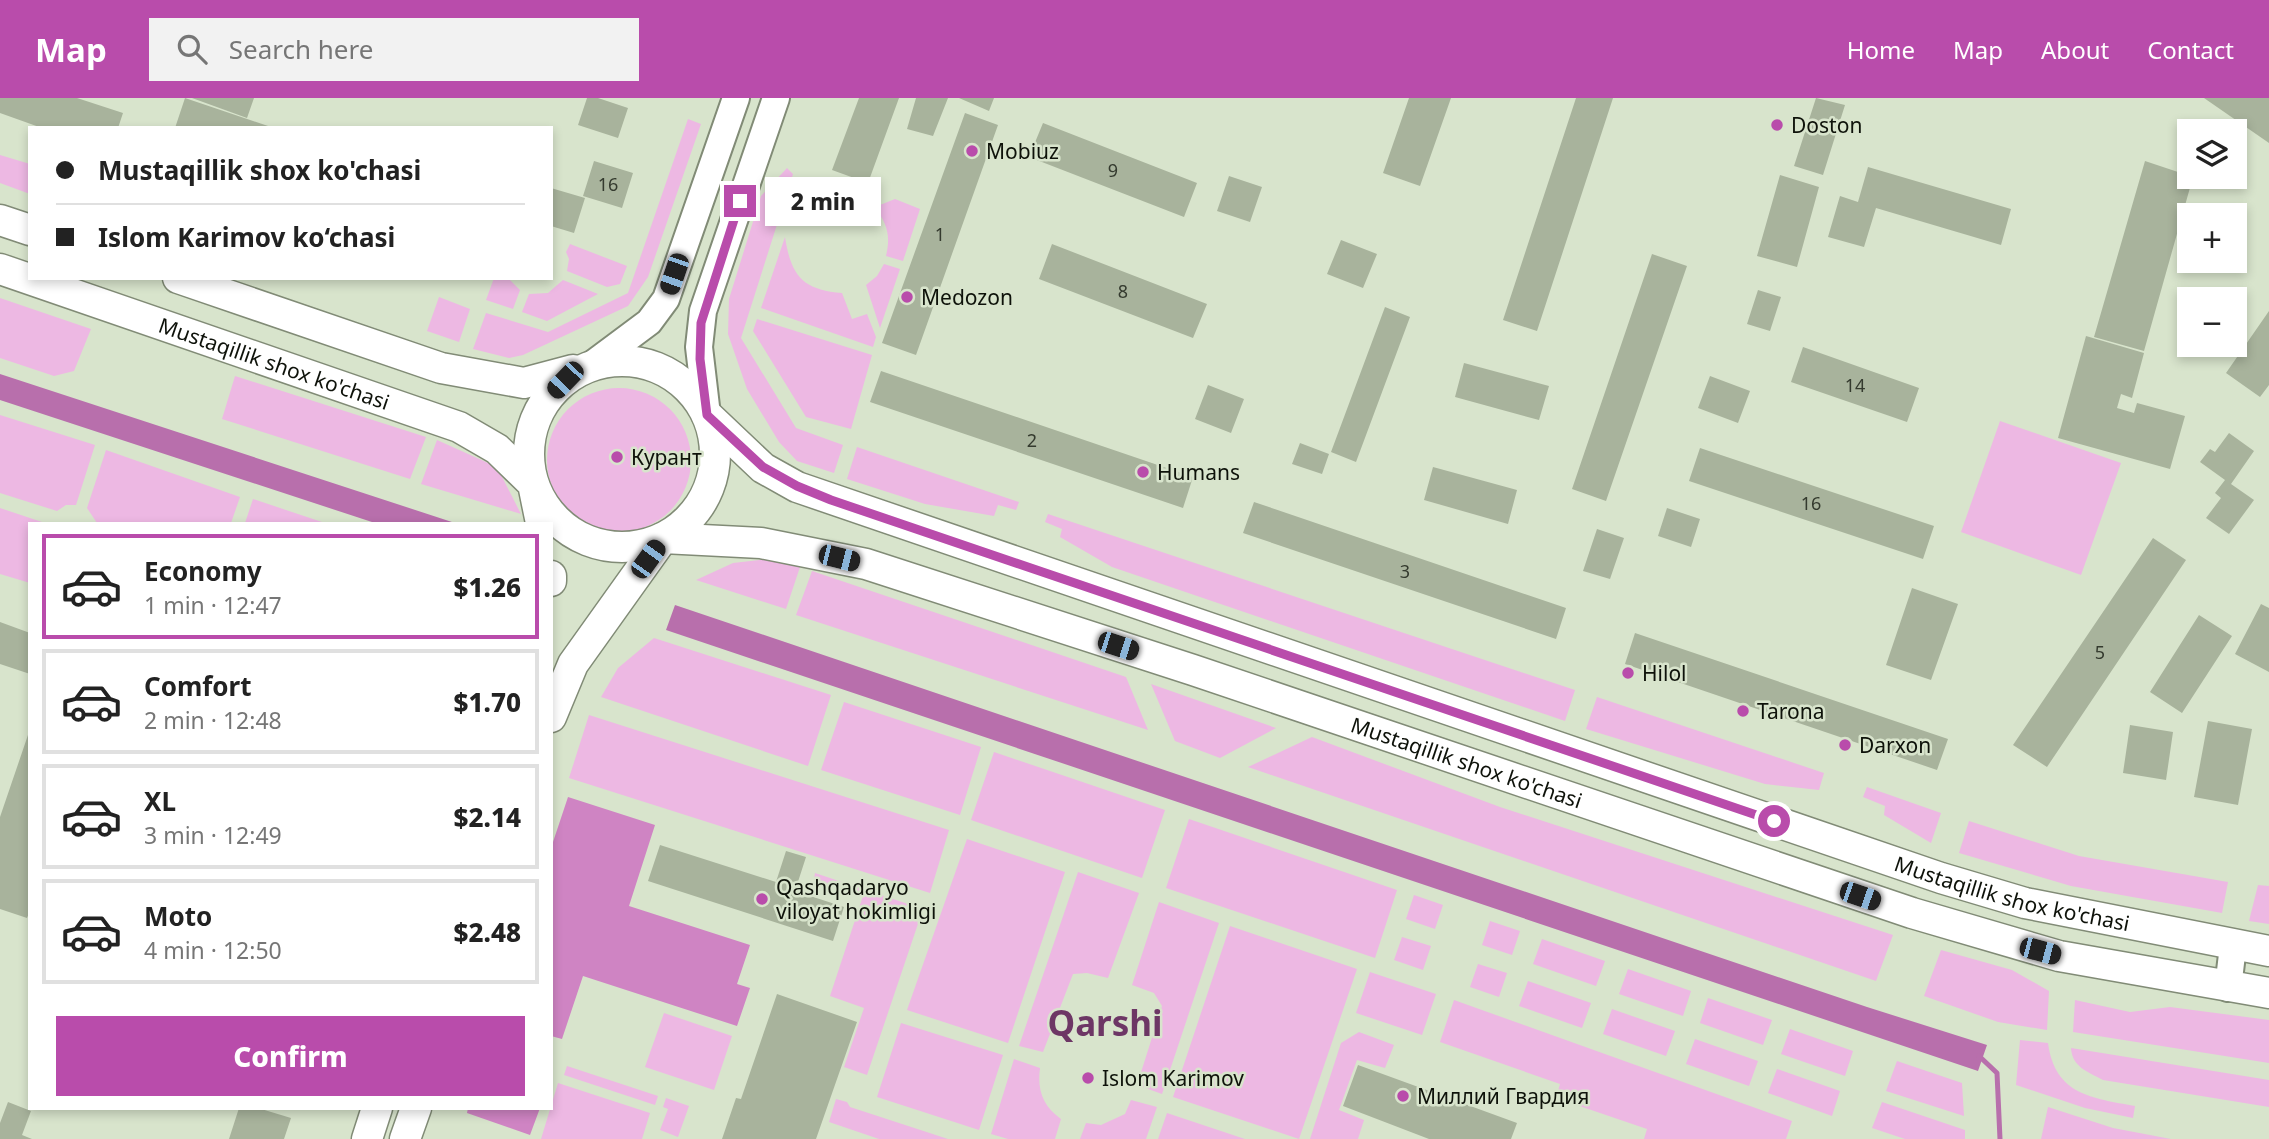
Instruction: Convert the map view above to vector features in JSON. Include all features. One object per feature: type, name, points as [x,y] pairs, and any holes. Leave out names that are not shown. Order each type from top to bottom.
[{"type":"main road","points":[[541,522],[528,456],[530,436],[544,401],[565,380],[631,338],[649,322],[666,299],[736,98]]},
{"type":"main road","points":[[533,484],[548,512],[571,533],[601,545],[632,547],[663,538],[686,522],[704,499],[713,472],[715,443],[707,415],[699,347],[703,311],[776,98]]},
{"type":"main road","points":[[0,220],[28,229]]},
{"type":"main road","name":"Mustaqillik shox ko'chasi","points":[[0,269],[28,279]]},
{"type":"main road","name":"Mustaqillik shox ko'chasi","points":[[32,280],[437,419],[497,449],[533,484]]},
{"type":"main road","points":[[184,280],[441,368],[524,383],[617,360],[645,363],[671,374],[692,392],[707,415]]},
{"type":"main road","name":"Mustaqillik shox ko'chasi","points":[[707,415],[763,467],[797,486],[831,500],[1934,875],[2025,903],[2269,951]]},
{"type":"main road","points":[[553,712],[573,664],[663,538]]},
{"type":"main road","name":"Mustaqillik shox ko'chasi","points":[[663,538],[761,543],[866,564],[1206,674],[1912,913],[2059,956],[2228,988],[2269,993]]},
{"type":"main road","points":[[2228,988],[2233,946]]},
{"type":"main road","points":[[367,1139],[376,1110]]},
{"type":"main road","points":[[405,1139],[415,1110]]},
{"type":"shaded area","points":[[688,119],[701,124],[648,277],[628,306],[523,355],[509,358],[473,349],[486,313],[548,332],[628,293]]},
{"type":"shaded area","points":[[0,155],[28,163],[28,193],[0,183]]},
{"type":"shaded area","points":[[787,168],[793,174],[741,338],[796,428],[843,445],[834,473],[797,461],[779,442],[747,389],[728,334],[729,299],[761,196]]},
{"type":"shaded area","points":[[895,199],[920,209],[903,261],[886,256],[887,230],[875,207]]},
{"type":"shaded area","points":[[785,237],[791,262],[801,278],[817,288],[842,293],[852,319],[867,314],[876,337],[873,347],[761,308]]},
{"type":"shaded area","points":[[570,244],[627,266],[620,284],[607,287],[567,271],[569,259],[566,252]]},
{"type":"shaded area","points":[[884,264],[900,269],[880,328],[866,285],[877,276]]},
{"type":"shaded area","points":[[493,280],[510,280],[520,290],[513,309],[486,300]]},
{"type":"shaded area","points":[[563,280],[598,294],[547,321],[522,312],[529,294],[548,293]]},
{"type":"shaded area","points":[[439,297],[470,309],[459,342],[427,331]]},
{"type":"shaded area","points":[[0,298],[91,329],[74,371],[54,376],[0,358]]},
{"type":"shaded area","points":[[757,319],[872,355],[851,429],[806,417],[753,331]]},
{"type":"shaded area","points":[[0,374],[452,522],[372,522],[0,400]]},
{"type":"shaded area","points":[[235,376],[426,437],[410,479],[222,419]]},
{"type":"shaded area","points":[[619,388],[647,393],[670,409],[686,432],[691,460],[686,488],[670,511],[647,527],[619,532],[591,527],[568,511],[552,488],[547,460],[552,432],[568,409],[591,393]]},
{"type":"shaded area","points":[[0,415],[95,445],[76,505],[66,505],[57,511],[0,493]]},
{"type":"shaded area","points":[[2000,421],[2121,463],[2081,575],[1961,532]]},
{"type":"shaded area","points":[[437,440],[497,467],[521,514],[421,484]]},
{"type":"shaded area","points":[[857,447],[1019,502],[1016,510],[998,505],[994,516],[925,504],[847,479]]},
{"type":"shaded area","points":[[106,450],[240,497],[231,522],[96,522],[87,508]]},
{"type":"shaded area","points":[[253,499],[322,522],[245,522]]},
{"type":"shaded area","points":[[0,508],[42,522],[28,522],[28,582],[0,574]]},
{"type":"shaded area","points":[[1048,514],[1575,690],[1565,721],[1112,567],[1060,537],[1062,529],[1045,522]]},
{"type":"shaded area","points":[[769,559],[800,567],[786,609],[696,580],[733,563]]},
{"type":"shaded area","points":[[812,571],[1126,677],[1148,730],[796,615]]},
{"type":"shaded area","points":[[675,605],[1867,1007],[1987,1045],[1978,1071],[666,630]]},
{"type":"shaded area","points":[[654,638],[831,695],[808,766],[601,697],[618,668]]},
{"type":"shaded area","points":[[1151,684],[1276,728],[1220,758],[1175,741]]},
{"type":"shaded area","points":[[1597,697],[1824,773],[1819,790],[1765,784],[1586,729]]},
{"type":"shaded area","points":[[844,702],[981,747],[960,815],[821,770]]},
{"type":"shaded area","points":[[589,715],[949,830],[930,893],[569,778]]},
{"type":"shaded area","points":[[1312,737],[1500,807],[1893,935],[1876,981],[1248,767]]},
{"type":"shaded area","points":[[994,752],[1165,810],[1142,878],[971,820]]},
{"type":"shaded area","points":[[1867,787],[1941,813],[1931,843],[1884,815],[1885,806],[1863,797]]},
{"type":"shaded area","points":[[568,797],[655,825],[629,906],[750,945],[737,984],[750,988],[737,1026],[583,976],[562,1039],[553,1037],[553,842]]},
{"type":"shaded area","points":[[1189,819],[1397,890],[1375,958],[1166,888]]},
{"type":"shaded area","points":[[1969,821],[2079,856],[2228,882],[2222,913],[2071,886],[1959,853]]},
{"type":"shaded area","points":[[967,839],[1065,872],[1008,1043],[907,1010]]},
{"type":"shaded area","points":[[1078,872],[1139,893],[1108,978],[1087,973],[1073,974],[1043,1052],[1019,1046]]},
{"type":"shaded area","points":[[815,873],[923,909],[867,1075],[844,1067],[864,1008],[830,996],[863,896],[814,879]]},
{"type":"shaded area","points":[[2258,885],[2269,886],[2269,924],[2249,921]]},
{"type":"shaded area","points":[[1414,895],[1443,905],[1435,929],[1406,919]]},
{"type":"shaded area","points":[[1159,902],[1219,923],[1162,1094],[1137,1085],[1162,1006],[1154,993],[1132,985]]},
{"type":"shaded area","points":[[1490,921],[1520,931],[1512,955],[1482,945]]},
{"type":"shaded area","points":[[1230,926],[1357,969],[1299,1139],[1173,1097]]},
{"type":"shaded area","points":[[1402,937],[1431,946],[1423,970],[1394,960]]},
{"type":"shaded area","points":[[1542,939],[1605,961],[1596,986],[1533,964]]},
{"type":"shaded area","points":[[1941,950],[2012,970],[2049,991],[2047,1030],[1998,1022],[1924,996]]},
{"type":"shaded area","points":[[1478,964],[1507,973],[1499,997],[1470,987]]},
{"type":"shaded area","points":[[1628,969],[1691,991],[1683,1016],[1619,994]]},
{"type":"shaded area","points":[[1370,972],[1436,994],[1422,1035],[1356,1013]]},
{"type":"shaded area","points":[[1528,981],[1591,1003],[1582,1028],[1519,1006]]},
{"type":"shaded area","points":[[1708,998],[1772,1020],[1763,1045],[1700,1023]]},
{"type":"shaded area","points":[[1454,1000],[1792,1121],[1786,1139],[1644,1139],[1647,1129],[1556,1098],[1560,1084],[1440,1042]]},
{"type":"shaded area","points":[[2075,1000],[2130,1012],[2170,1007],[2269,1020],[2269,1063],[2073,1032]]},
{"type":"shaded area","points":[[1612,1009],[1675,1031],[1666,1056],[1603,1034]]},
{"type":"shaded area","points":[[664,1013],[732,1036],[714,1090],[645,1067]]},
{"type":"shaded area","points":[[901,1023],[1003,1055],[979,1130],[877,1097]]},
{"type":"shaded area","points":[[1790,1029],[1853,1051],[1845,1076],[1781,1054]]},
{"type":"shaded area","points":[[1359,1032],[1394,1045],[1385,1068],[1357,1060],[1339,1110],[1364,1120],[1358,1139],[1310,1139],[1341,1043]]},
{"type":"shaded area","points":[[1695,1039],[1758,1061],[1749,1086],[1686,1064]]},
{"type":"shaded area","points":[[2020,1040],[2048,1043],[2058,1074],[2067,1084],[2090,1096],[2135,1106],[2133,1118],[2085,1108],[2016,1085]]},
{"type":"shaded area","points":[[2071,1048],[2269,1080],[2269,1107],[2103,1080],[2074,1060]]},
{"type":"shaded area","points":[[1014,1059],[1040,1068],[1039,1084],[1043,1097],[1050,1109],[1061,1119],[1055,1139],[1008,1139],[991,1134]]},
{"type":"shaded area","points":[[1897,1061],[1962,1083],[1964,1116],[1886,1091]]},
{"type":"shaded area","points":[[567,1066],[658,1096],[655,1105],[564,1075]]},
{"type":"shaded area","points":[[1777,1069],[1840,1091],[1832,1116],[1768,1093]]},
{"type":"shaded area","points":[[558,1083],[650,1113],[642,1139],[541,1139],[550,1110],[553,1110]]},
{"type":"shaded area","points":[[666,1098],[689,1106],[678,1137],[660,1130],[668,1109],[663,1107]]},
{"type":"shaded area","points":[[836,1099],[847,1102],[850,1107],[948,1139],[879,1139],[829,1122]]},
{"type":"shaded area","points":[[1131,1100],[1157,1107],[1146,1139],[1080,1139],[1086,1123],[1101,1125],[1125,1114]]},
{"type":"shaded area","points":[[1882,1102],[1965,1130],[1965,1139],[1905,1139],[1872,1128]]},
{"type":"shaded area","points":[[2048,1107],[2113,1128],[2171,1139],[2041,1139]]},
{"type":"shaded area","points":[[468,1110],[539,1110],[530,1135],[467,1113]]},
{"type":"shaded area","points":[[1167,1113],[1245,1139],[1158,1139]]},
{"type":"building","points":[[0,98],[77,98],[123,113],[119,126],[36,126],[0,113]]},
{"type":"building","points":[[185,98],[268,126],[176,126]]},
{"type":"building","points":[[192,98],[254,98],[247,118]]},
{"type":"building","points":[[587,98],[598,98],[628,108],[618,138],[578,125]]},
{"type":"building","points":[[859,98],[899,98],[868,183],[832,170]]},
{"type":"building","points":[[916,98],[948,98],[933,136],[907,129]]},
{"type":"building","points":[[959,98],[994,98],[989,111]]},
{"type":"building","points":[[1409,98],[1451,98],[1420,186],[1383,173]]},
{"type":"building","points":[[1576,98],[1613,98],[1537,331],[1503,320]]},
{"type":"building","points":[[1816,98],[1845,105],[1823,175],[1794,166]]},
{"type":"building","points":[[2204,98],[2269,98],[2269,143],[2247,128],[2247,119],[2234,119]]},
{"type":"building","points":[[965,113],[998,125],[916,355],[882,343]]},
{"type":"building","points":[[1043,123],[1197,183],[1184,217],[1029,157]]},
{"type":"building","points":[[594,161],[633,173],[622,208],[583,196]]},
{"type":"building","points":[[2145,161],[2177,172],[2177,189],[2190,189],[2186,203],[2177,203],[2177,234],[2144,351],[2094,337]]},
{"type":"building","points":[[1868,167],[2011,209],[2001,245],[1876,208],[1864,247],[1828,237],[1840,196],[1858,202]]},
{"type":"building","points":[[1780,175],[1819,187],[1797,267],[1757,256]]},
{"type":"building","points":[[1229,176],[1262,187],[1250,222],[1217,211]]},
{"type":"building","points":[[553,189],[585,198],[574,233],[553,227]]},
{"type":"building","points":[[1341,240],[1377,254],[1363,288],[1327,274]]},
{"type":"building","points":[[1052,244],[1207,304],[1193,338],[1039,279]]},
{"type":"building","points":[[1652,254],[1687,266],[1606,501],[1572,489]]},
{"type":"building","points":[[1758,290],[1781,297],[1770,331],[1747,324]]},
{"type":"building","points":[[1385,307],[1410,317],[1356,462],[1331,452]]},
{"type":"building","points":[[2269,311],[2269,385],[2260,397],[2226,373],[2237,357],[2247,357],[2247,343]]},
{"type":"building","points":[[2086,336],[2144,353],[2132,398],[2121,394],[2117,408],[2134,413],[2137,403],[2185,416],[2170,469],[2058,438]]},
{"type":"building","points":[[1803,347],[1919,388],[1907,422],[1791,382]]},
{"type":"building","points":[[1464,363],[1549,386],[1539,420],[1455,397]]},
{"type":"building","points":[[881,371],[1193,477],[1183,508],[870,402]]},
{"type":"building","points":[[1710,376],[1750,391],[1738,423],[1698,408]]},
{"type":"building","points":[[1208,385],[1244,399],[1231,433],[1195,419]]},
{"type":"building","points":[[2229,433],[2254,451],[2231,484],[2254,500],[2229,534],[2206,518],[2221,498],[2215,493],[2225,480],[2200,462],[2210,449],[2215,452]]},
{"type":"building","points":[[1300,443],[1329,454],[1322,474],[1292,464]]},
{"type":"building","points":[[1700,448],[1934,526],[1923,559],[1689,481]]},
{"type":"building","points":[[1433,467],[1517,490],[1508,524],[1424,500]]},
{"type":"building","points":[[1254,502],[1566,608],[1556,639],[1243,533]]},
{"type":"building","points":[[1667,508],[1700,519],[1691,547],[1658,536]]},
{"type":"building","points":[[1597,529],[1624,538],[1610,579],[1583,571]]},
{"type":"building","points":[[2153,538],[2186,560],[2047,767],[2013,745]]},
{"type":"building","points":[[1912,588],[1958,604],[1931,680],[1886,665]]},
{"type":"building","points":[[2261,604],[2269,608],[2269,672],[2235,654]]},
{"type":"building","points":[[2199,615],[2232,636],[2182,713],[2150,692]]},
{"type":"building","points":[[0,622],[28,632],[28,673],[0,664]]},
{"type":"building","points":[[1635,633],[1948,739],[1937,770],[1625,664]]},
{"type":"building","points":[[2208,721],[2252,729],[2238,805],[2194,797]]},
{"type":"building","points":[[2130,725],[2173,732],[2166,780],[2123,773]]},
{"type":"building","points":[[28,735],[27,918],[0,909],[0,817]]},
{"type":"building","name":"Qashqadaryo viloyat hokimligi","points":[[660,845],[776,882],[786,851],[806,857],[795,891],[844,907],[833,941],[648,881]]},
{"type":"building","points":[[777,994],[857,1022],[816,1139],[722,1139],[736,1098],[741,1099]]},
{"type":"building","points":[[1358,1065],[1517,1123],[1511,1139],[1429,1139],[1343,1106]]},
{"type":"building","points":[[8,1102],[31,1111],[22,1135],[32,1139],[0,1139],[0,1123]]},
{"type":"building","points":[[238,1110],[265,1110],[291,1118],[284,1139],[229,1139]]},
{"type":"waterway","points":[[1979,1056],[1997,1073],[2000,1139]]},
{"type":"place","name":"Doston","points":[[1777,125]]},
{"type":"place","name":"Mobiuz","points":[[972,151]]},
{"type":"place","name":"Medozon","points":[[907,297]]},
{"type":"place","name":"Курант","points":[[617,457]]},
{"type":"place","name":"Humans","points":[[1143,472]]},
{"type":"place","name":"Hilol","points":[[1628,673]]},
{"type":"place","name":"Tarona","points":[[1743,711]]},
{"type":"place","name":"Darxon","points":[[1845,745]]},
{"type":"place","name":"Qashqadaryo viloyat hokimligi","points":[[762,899]]},
{"type":"place","name":"Islom Karimov","points":[[1088,1078]]},
{"type":"place","name":"Миллий Гвардия","points":[[1403,1096]]},
{"type":"district","name":"Qarshi","points":[[1105,1022]]},
{"type":"route","points":[[740,201],[703,311],[699,335],[700,359],[707,415],[734,443],[763,467],[797,486],[831,500],[1774,821]]}]
